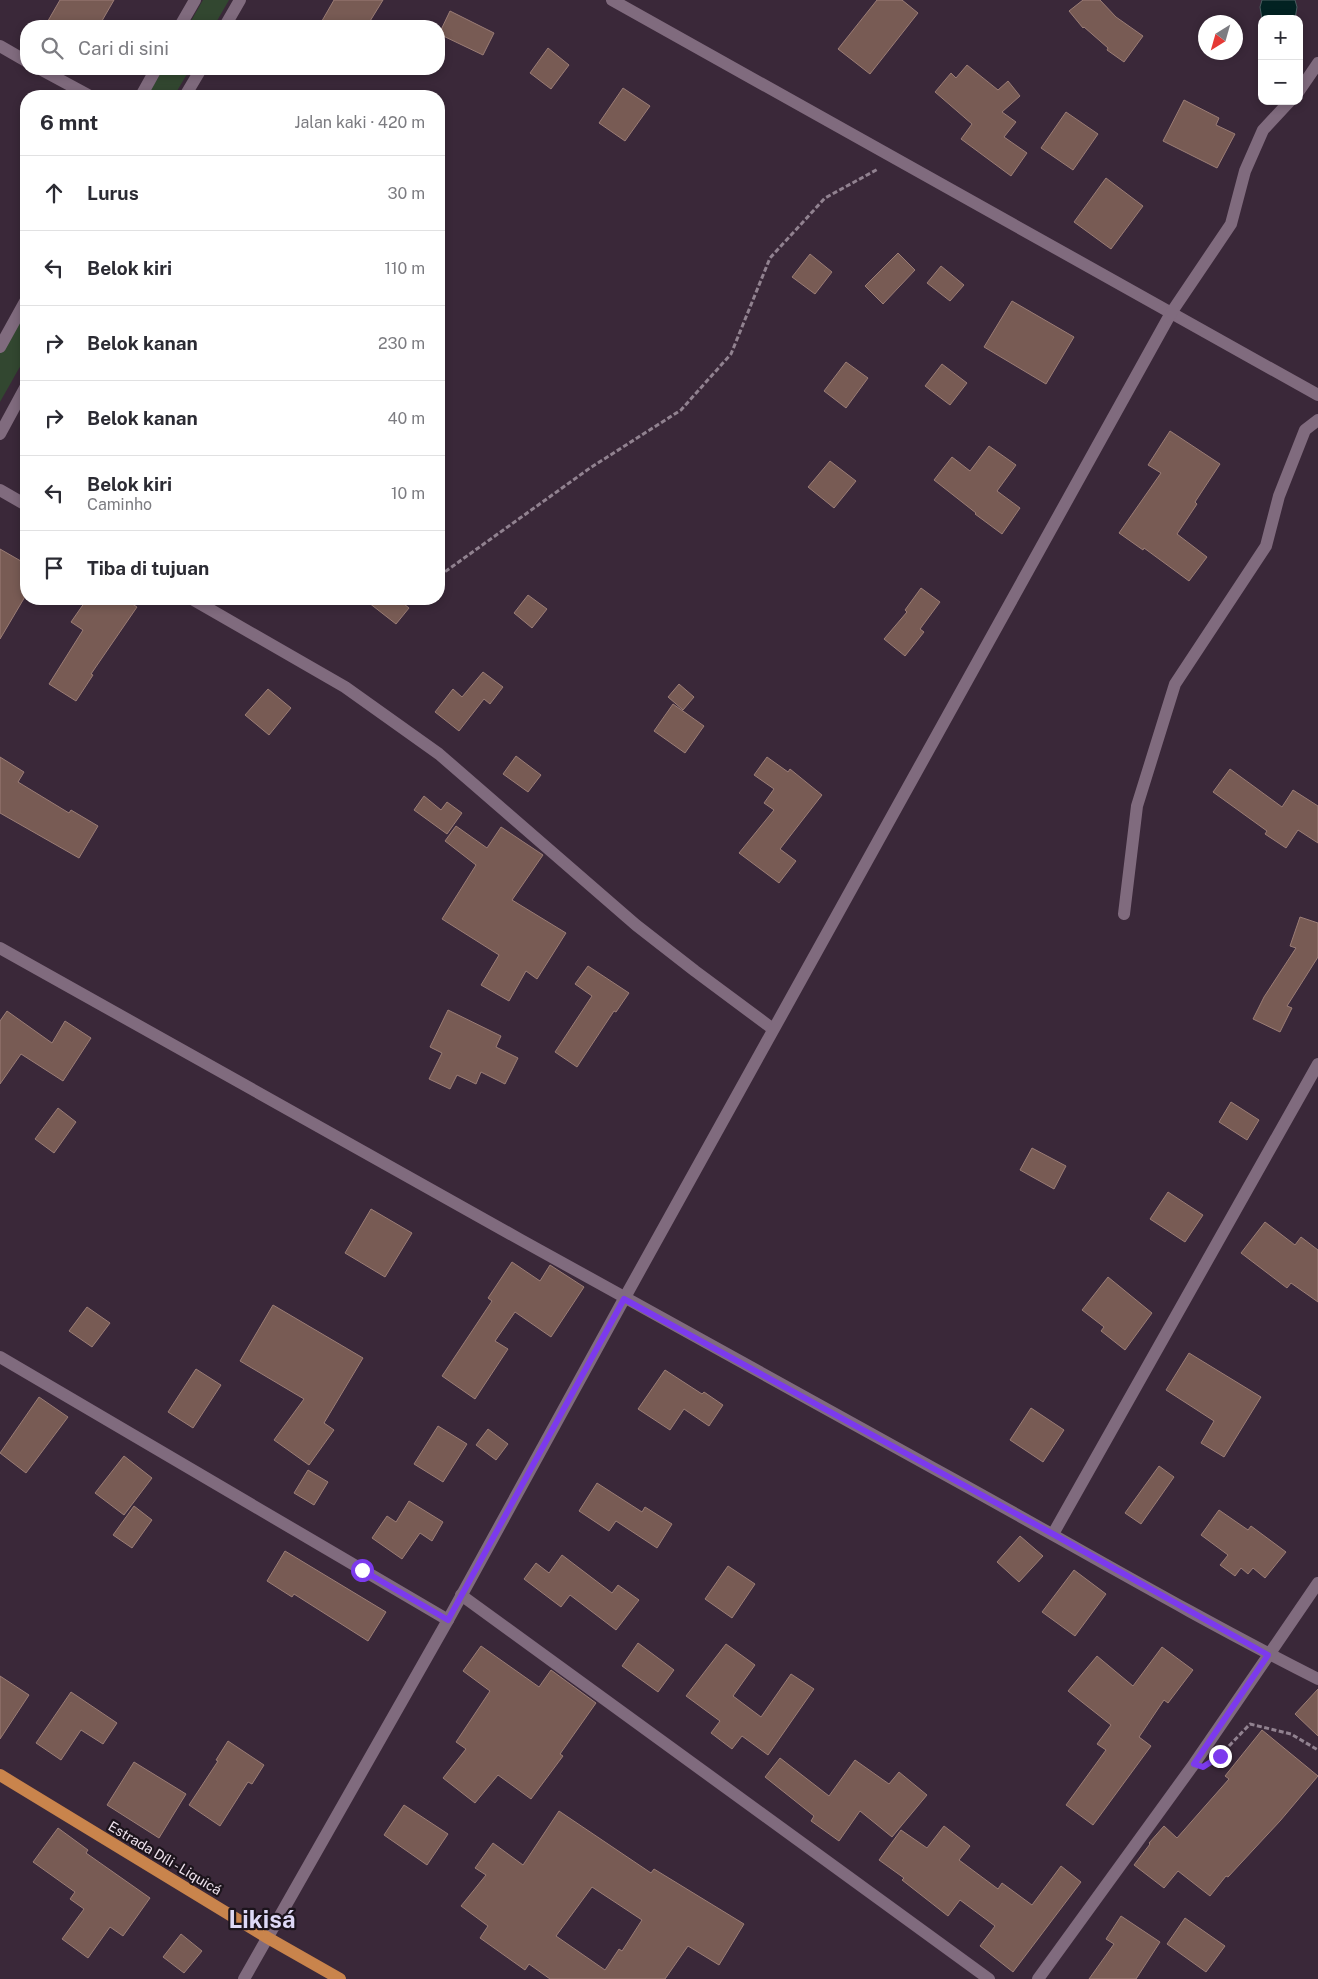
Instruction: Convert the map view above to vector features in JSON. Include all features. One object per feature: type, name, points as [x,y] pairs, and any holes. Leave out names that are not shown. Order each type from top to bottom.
[{"type":"main road","name":"Estrada Díli - Liquicá","points":[[0,1775],[268,1938],[340,1979]]},
{"type":"street","points":[[183,20],[195,0]]},
{"type":"street","points":[[228,20],[240,0]]},
{"type":"street","points":[[612,0],[1318,395]]},
{"type":"street","points":[[0,46],[20,58]]},
{"type":"street","points":[[1303,85],[1318,63]]},
{"type":"street","points":[[51,75],[79,90]]},
{"type":"street","points":[[144,90],[153,75]]},
{"type":"street","points":[[189,90],[197,75]]},
{"type":"street","points":[[244,1979],[448,1620],[1171,313],[1231,224],[1245,171],[1264,130],[1286,105]]},
{"type":"street","points":[[0,346],[20,311]]},
{"type":"street","points":[[0,434],[20,397]]},
{"type":"street","points":[[1124,914],[1137,806],[1175,684],[1266,546],[1279,496],[1305,430],[1318,420]]},
{"type":"street","points":[[0,490],[20,502]]},
{"type":"street","points":[[202,605],[345,687],[439,754],[636,925],[773,1030]]},
{"type":"street","points":[[0,948],[624,1299],[1053,1534],[1268,1655],[1318,1679]]},
{"type":"street","points":[[1053,1534],[1318,1064]]},
{"type":"street","points":[[0,1357],[448,1620]]},
{"type":"street","points":[[1038,1979],[1194,1764],[1318,1583]]},
{"type":"street","points":[[461,1596],[989,1979]]},
{"type":"path","points":[[445,572],[590,468],[680,410],[731,354],[770,258],[825,198],[897,159]]},
{"type":"path","points":[[1226,1749],[1250,1724],[1291,1734],[1318,1750]]},
{"type":"shaded area","points":[[203,0],[229,0],[217,20],[191,20]]},
{"type":"shaded area","points":[[1262,0],[1295,0],[1297,7],[1296,15],[1261,15],[1260,7]]},
{"type":"shaded area","points":[[159,75],[186,75],[178,90],[151,90]]},
{"type":"shaded area","points":[[20,315],[20,367],[0,402],[0,350]]},
{"type":"building","points":[[60,0],[114,0],[102,20],[48,20]]},
{"type":"building","points":[[334,0],[383,0],[371,20],[322,20]]},
{"type":"building","points":[[877,0],[902,0],[918,13],[870,74],[838,49]]},
{"type":"building","points":[[1083,0],[1100,0],[1116,17],[1143,36],[1124,62],[1107,50],[1108,48],[1083,28],[1069,11]]},
{"type":"building","points":[[450,11],[494,33],[483,55],[445,37],[445,21]]},
{"type":"building","points":[[548,48],[569,65],[551,89],[530,73]]},
{"type":"building","points":[[967,65],[998,90],[1008,81],[1020,96],[1002,112],[1016,122],[1004,137],[1027,153],[1011,176],[961,139],[972,124],[935,92],[951,73],[956,78]]},
{"type":"building","points":[[623,88],[650,106],[625,141],[599,123]]},
{"type":"building","points":[[1184,100],[1219,118],[1216,125],[1235,134],[1217,168],[1163,141]]},
{"type":"building","points":[[1066,112],[1098,134],[1073,170],[1041,148]]},
{"type":"building","points":[[1106,178],[1143,206],[1111,249],[1074,222]]},
{"type":"building","points":[[898,253],[915,270],[883,304],[865,286]]},
{"type":"building","points":[[810,254],[832,272],[815,294],[792,277]]},
{"type":"building","points":[[941,266],[964,285],[950,301],[927,283]]},
{"type":"building","points":[[1012,301],[1074,337],[1046,384],[984,347]]},
{"type":"building","points":[[846,362],[868,378],[846,408],[824,391]]},
{"type":"building","points":[[942,364],[967,383],[950,405],[925,386]]},
{"type":"building","points":[[1170,431],[1220,464],[1177,534],[1207,557],[1189,581],[1144,548],[1143,550],[1119,533],[1161,473],[1148,465]]},
{"type":"building","points":[[989,446],[1016,465],[997,491],[1020,508],[1002,534],[934,480],[952,457],[970,471]]},
{"type":"building","points":[[830,461],[856,481],[834,508],[808,487]]},
{"type":"building","points":[[0,549],[20,561],[20,605],[0,639]]},
{"type":"building","points":[[921,588],[940,602],[920,629],[924,632],[905,656],[884,639],[907,612],[905,610]]},
{"type":"building","points":[[528,595],[547,609],[532,628],[514,613]]},
{"type":"building","points":[[83,605],[134,605],[137,607],[91,674],[93,675],[76,701],[49,684],[83,630],[71,622]]},
{"type":"building","points":[[372,605],[405,605],[409,608],[396,624]]},
{"type":"building","points":[[483,672],[503,687],[490,704],[484,699],[459,731],[435,712],[453,689],[462,697]]},
{"type":"building","points":[[679,684],[694,697],[683,710],[668,697]]},
{"type":"building","points":[[268,689],[291,708],[269,735],[245,715]]},
{"type":"building","points":[[673,704],[704,726],[685,753],[654,731]]},
{"type":"building","points":[[516,756],[541,775],[528,792],[503,774]]},
{"type":"building","points":[[0,757],[24,772],[18,782],[69,813],[71,810],[98,826],[79,858],[0,813]]},
{"type":"building","points":[[767,757],[788,772],[790,769],[822,795],[780,849],[796,861],[779,883],[739,853],[774,810],[764,803],[774,789],[754,775]]},
{"type":"building","points":[[1230,769],[1282,807],[1293,790],[1318,806],[1318,843],[1298,830],[1286,848],[1265,834],[1267,831],[1213,792]]},
{"type":"building","points":[[424,796],[441,810],[447,802],[462,813],[447,834],[414,810]]},
{"type":"building","points":[[456,826],[487,848],[501,827],[543,855],[512,900],[566,933],[537,979],[526,971],[509,1001],[481,985],[499,955],[442,919],[476,865],[445,841]]},
{"type":"building","points":[[1300,917],[1318,923],[1318,957],[1287,1006],[1292,1008],[1280,1032],[1253,1019],[1264,997],[1296,948],[1290,946]]},
{"type":"building","points":[[588,966],[629,993],[616,1012],[614,1011],[577,1067],[555,1052],[592,996],[575,984]]},
{"type":"building","points":[[448,1010],[501,1036],[496,1047],[518,1058],[505,1084],[481,1072],[476,1084],[457,1075],[450,1089],[429,1079],[442,1053],[430,1047]]},
{"type":"building","points":[[7,1011],[52,1043],[65,1021],[91,1038],[63,1081],[21,1054],[0,1084],[0,1021]]},
{"type":"building","points":[[1231,1102],[1259,1120],[1247,1140],[1219,1122]]},
{"type":"building","points":[[58,1108],[76,1122],[54,1153],[35,1139]]},
{"type":"building","points":[[1032,1148],[1066,1166],[1054,1189],[1020,1170]]},
{"type":"building","points":[[1168,1192],[1203,1215],[1185,1242],[1150,1219]]},
{"type":"building","points":[[371,1209],[412,1233],[385,1277],[345,1253]]},
{"type":"building","points":[[1265,1222],[1295,1245],[1301,1237],[1318,1250],[1318,1302],[1291,1283],[1287,1288],[1241,1253]]},
{"type":"building","points":[[512,1262],[540,1281],[550,1265],[584,1287],[551,1337],[515,1312],[495,1341],[508,1349],[475,1399],[442,1376],[492,1301],[488,1298]]},
{"type":"building","points":[[1108,1277],[1152,1313],[1125,1350],[1101,1331],[1104,1327],[1082,1310]]},
{"type":"building","points":[[273,1305],[363,1358],[324,1423],[334,1430],[309,1465],[274,1440],[304,1399],[240,1361]]},
{"type":"building","points":[[87,1307],[110,1323],[92,1347],[69,1331]]},
{"type":"building","points":[[1189,1353],[1261,1397],[1224,1457],[1201,1443],[1214,1421],[1166,1390]]},
{"type":"building","points":[[196,1369],[221,1385],[193,1428],[168,1412]]},
{"type":"building","points":[[665,1370],[723,1405],[709,1426],[684,1409],[670,1430],[638,1409]]},
{"type":"building","points":[[39,1397],[68,1417],[26,1473],[0,1453]]},
{"type":"building","points":[[1031,1408],[1064,1430],[1043,1462],[1010,1440]]},
{"type":"building","points":[[438,1426],[467,1444],[443,1482],[414,1464]]},
{"type":"building","points":[[488,1429],[508,1444],[496,1460],[476,1445]]},
{"type":"building","points":[[124,1456],[152,1478],[124,1515],[95,1493]]},
{"type":"building","points":[[1159,1466],[1174,1477],[1141,1524],[1125,1513]]},
{"type":"building","points":[[308,1470],[328,1482],[314,1505],[294,1493]]},
{"type":"building","points":[[597,1483],[642,1512],[645,1507],[672,1524],[657,1548],[616,1521],[609,1531],[579,1511]]},
{"type":"building","points":[[409,1501],[443,1522],[432,1541],[420,1533],[402,1559],[372,1538],[387,1516],[396,1522]]},
{"type":"building","points":[[134,1506],[152,1520],[132,1548],[113,1535]]},
{"type":"building","points":[[1219,1510],[1248,1530],[1251,1526],[1286,1552],[1265,1578],[1253,1568],[1248,1574],[1241,1568],[1235,1576],[1220,1565],[1228,1555],[1201,1535]]},
{"type":"building","points":[[1020,1536],[1043,1556],[1019,1582],[997,1562]]},
{"type":"building","points":[[285,1551],[386,1612],[368,1641],[294,1594],[292,1597],[267,1581]]},
{"type":"building","points":[[562,1555],[612,1593],[618,1585],[639,1600],[616,1630],[570,1595],[561,1607],[524,1579],[536,1563],[549,1573]]},
{"type":"building","points":[[728,1566],[755,1584],[732,1618],[705,1599]]},
{"type":"building","points":[[1074,1570],[1106,1594],[1075,1636],[1042,1612]]},
{"type":"building","points":[[638,1643],[674,1670],[658,1692],[622,1666]]},
{"type":"building","points":[[726,1644],[755,1665],[733,1696],[761,1717],[791,1674],[814,1689],[768,1755],[742,1736],[732,1749],[711,1733],[720,1721],[686,1696]]},
{"type":"building","points":[[481,1646],[539,1687],[551,1670],[596,1703],[560,1754],[563,1756],[531,1799],[498,1775],[475,1803],[443,1778],[466,1749],[456,1742],[490,1691],[463,1671]]},
{"type":"building","points":[[1162,1647],[1193,1670],[1168,1703],[1164,1700],[1139,1737],[1151,1746],[1093,1825],[1066,1805],[1106,1750],[1097,1744],[1111,1725],[1068,1691],[1097,1656],[1133,1686]]},
{"type":"building","points":[[0,1676],[29,1695],[0,1739]]},
{"type":"building","points":[[1318,1689],[1318,1736],[1295,1714]]},
{"type":"building","points":[[71,1692],[117,1723],[103,1744],[81,1730],[61,1760],[36,1743]]},
{"type":"building","points":[[1262,1730],[1318,1776],[1280,1821],[1228,1877],[1226,1876],[1210,1896],[1178,1871],[1164,1888],[1134,1865],[1149,1843],[1164,1826],[1177,1838],[1229,1779],[1225,1776]]},
{"type":"building","points":[[228,1741],[264,1765],[252,1784],[248,1782],[220,1826],[189,1805],[218,1761],[216,1760]]},
{"type":"building","points":[[780,1758],[829,1796],[855,1760],[889,1784],[899,1772],[927,1795],[892,1837],[860,1811],[839,1841],[811,1821],[814,1816],[765,1777]]},
{"type":"building","points":[[134,1762],[186,1794],[159,1838],[107,1805]]},
{"type":"building","points":[[404,1805],[448,1834],[427,1865],[384,1835]]},
{"type":"building","points":[[559,1811],[651,1873],[654,1869],[744,1924],[719,1965],[688,1946],[665,1979],[550,1979],[529,1964],[525,1970],[480,1938],[488,1926],[461,1906],[486,1875],[475,1868],[493,1843],[523,1865]],"holes":[[[592,1887],[642,1920],[622,1951],[619,1949],[605,1970],[556,1936]]]},
{"type":"building","points":[[944,1826],[970,1846],[959,1860],[998,1889],[1002,1883],[1032,1905],[1061,1866],[1081,1882],[1013,1972],[980,1946],[995,1926],[960,1900],[948,1916],[902,1880],[904,1878],[879,1860],[901,1830],[927,1848]]},
{"type":"building","points":[[58,1828],[88,1850],[86,1853],[150,1898],[123,1936],[110,1927],[88,1958],[62,1939],[84,1909],[70,1899],[75,1892],[33,1862]]},
{"type":"building","points":[[1121,1916],[1160,1942],[1136,1979],[1089,1979],[1114,1944],[1106,1939]]},
{"type":"building","points":[[1185,1918],[1225,1946],[1206,1972],[1167,1944]]},
{"type":"building","points":[[181,1934],[202,1951],[184,1973],[163,1957]]},
{"type":"district","name":"Likisá","points":[[262,1920]]},
{"type":"route","points":[[362,1570],[448,1620],[624,1299],[1053,1534],[1268,1655],[1194,1764],[1203,1767],[1220,1756]]}]
